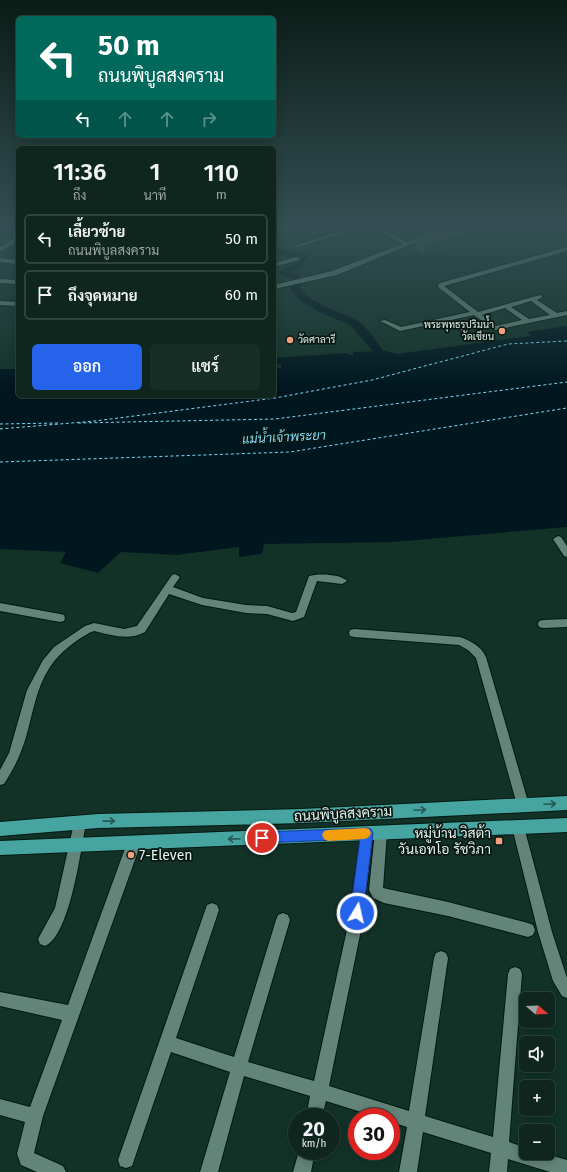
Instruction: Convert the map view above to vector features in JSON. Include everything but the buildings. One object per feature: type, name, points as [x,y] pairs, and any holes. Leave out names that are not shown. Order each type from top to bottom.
[{"type":"main road","name":"ถนนพิบูลสงคราม","points":[[0,829],[80,823],[302,816],[567,803]]},
{"type":"main road","name":"ถนนพิบูลสงคราม","points":[[0,848],[567,825]]},
{"type":"main road","points":[[30,847],[37,826]]},
{"type":"street","points":[[0,281],[16,282]]},
{"type":"street","points":[[276,286],[296,281]]},
{"type":"street","points":[[454,281],[440,285],[440,288],[495,328],[526,320],[567,313]]},
{"type":"street","points":[[384,320],[400,329],[475,314],[540,298]]},
{"type":"street","points":[[532,299],[555,315]]},
{"type":"street","points":[[0,303],[16,304]]},
{"type":"street","points":[[506,306],[526,320]]},
{"type":"street","points":[[558,539],[567,554]]},
{"type":"street","points":[[0,780],[16,752],[26,708],[38,677],[53,654],[65,643],[89,628],[94,627],[129,634],[136,633],[141,629],[175,577]]},
{"type":"street","points":[[167,589],[202,601],[246,609],[267,610],[293,617],[300,614],[313,578],[319,577],[342,581]]},
{"type":"street","points":[[0,607],[60,618]]},
{"type":"street","points":[[544,624],[567,623]]},
{"type":"street","points":[[354,632],[460,641],[470,644],[476,649],[481,657],[523,805]]},
{"type":"street","points":[[45,939],[61,913],[80,823]]},
{"type":"street","points":[[518,827],[545,932],[560,981],[567,991]]},
{"type":"street","points":[[374,832],[376,890],[378,893],[384,896],[448,909],[528,930]]},
{"type":"street","points":[[316,1108],[374,832]]},
{"type":"street","points":[[57,1172],[33,1163],[27,1159],[25,1154],[35,1116],[134,843]]},
{"type":"street","points":[[126,1160],[212,910]]},
{"type":"street","points":[[209,1172],[284,920]]},
{"type":"street","points":[[408,1172],[441,958]]},
{"type":"street","points":[[498,1172],[515,974]]},
{"type":"street","points":[[0,998],[72,1014]]},
{"type":"street","points":[[166,1043],[567,1169]]},
{"type":"street","points":[[0,1106],[35,1116]]},
{"type":"street","points":[[302,1172],[305,1160]]},
{"type":"water","name":"แม่น้ำเจ้าพระยา","points":[[567,326],[567,527],[393,542],[264,544],[262,554],[239,557],[239,547],[176,555],[121,552],[98,573],[60,563],[66,552],[0,549],[0,369],[16,369],[16,398],[276,398],[276,368],[281,368],[281,365],[277,364],[276,358],[347,353],[349,355],[353,355],[353,352],[385,351],[397,354],[531,336],[527,332]]},
{"type":"waterway","points":[[297,281],[295,288],[303,298],[323,310],[354,323],[379,351],[388,369]]},
{"type":"ferry route","points":[[276,398],[372,380],[508,344],[567,341]]},
{"type":"ferry route","points":[[78,423],[275,419],[567,382]]},
{"type":"ferry route","points":[[0,429],[95,421],[275,398]]},
{"type":"ferry route","points":[[0,462],[290,452],[567,408]]},
{"type":"ferry route","points":[[0,424],[59,423]]},
{"type":"slow traffic","points":[[328,835],[365,833]]},
{"type":"place","name":"พระพุทธรูปริมน้ำ วัดเขียน","points":[[502,331]]},
{"type":"place","name":"วัดศาลารี","points":[[290,340]]},
{"type":"place","name":"หมู่บ้าน วิสต้า วันเอทโอ รัชวิภา","points":[[499,841]]},
{"type":"place","name":"7-Eleven","points":[[131,855]]},
{"type":"route","points":[[262,838],[367,833],[357,913]]}]
